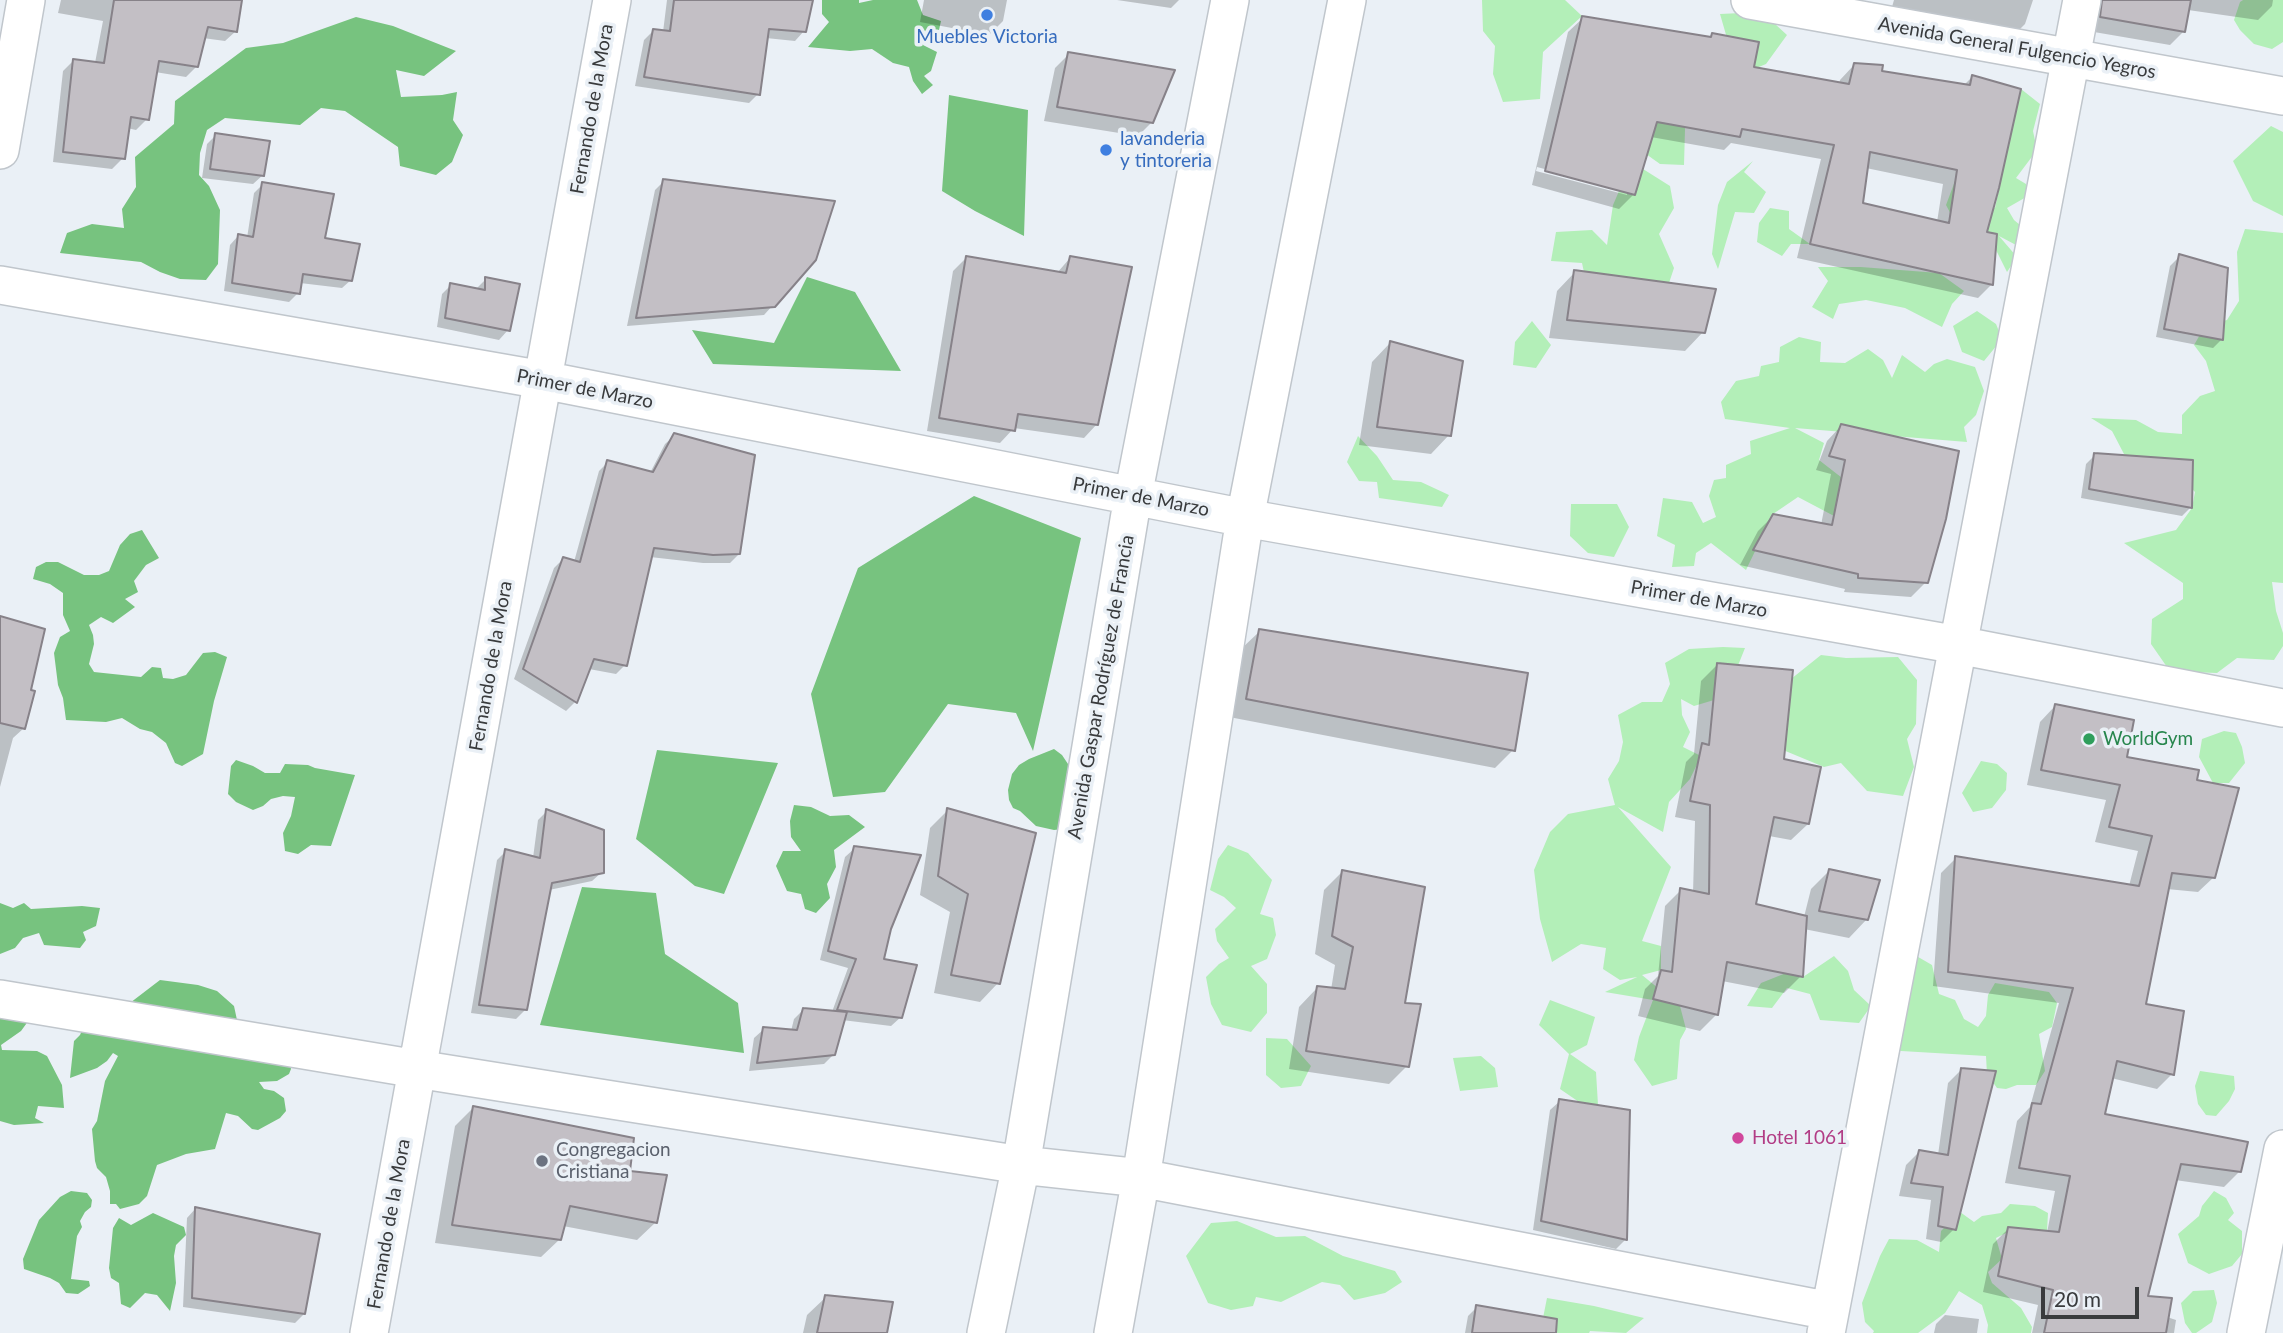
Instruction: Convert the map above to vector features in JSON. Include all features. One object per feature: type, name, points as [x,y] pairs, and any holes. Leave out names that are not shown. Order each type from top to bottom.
[{"type":"street","points":[[0,150],[26,0]]},
{"type":"street","name":"Fernando de la Mora","points":[[369,1333],[612,0]]},
{"type":"street","name":"Avenida Gaspar Rodríguez de Francia","points":[[986,1333],[1021,1165],[1133,496],[1230,0]]},
{"type":"street","points":[[1113,1333],[1141,1178],[1245,518],[1347,0]]},
{"type":"street","name":"Avenida General Fulgencio Yegros","points":[[1750,0],[2283,96]]},
{"type":"street","points":[[0,999],[417,1069],[1021,1165],[1141,1178],[1828,1322],[2082,0]]},
{"type":"street","name":"Primer de Marzo","points":[[0,285],[543,380],[1245,518],[1958,645],[2283,708]]},
{"type":"street","points":[[2246,1333],[2283,1149]]},
{"type":"green space","points":[[822,0],[859,0],[859,3],[873,0],[917,0],[923,15],[941,21],[939,30],[924,34],[923,45],[937,52],[931,71],[924,76],[933,85],[922,94],[913,81],[909,67],[893,63],[872,49],[850,51],[808,47],[829,22],[822,14]]},
{"type":"green space","points":[[1482,0],[1565,0],[1582,16],[1543,52],[1540,99],[1503,102],[1493,74],[1495,46],[1483,31]]},
{"type":"green space","points":[[2243,0],[2283,0],[2283,42],[2272,49],[2254,44],[2240,30],[2234,20]]},
{"type":"green space","points":[[1762,12],[1787,35],[1766,64],[1754,69],[1731,52],[1720,14]]},
{"type":"green space","points":[[356,17],[393,26],[456,51],[424,76],[396,70],[401,97],[457,92],[453,120],[463,135],[452,162],[436,175],[400,166],[398,147],[345,111],[321,108],[300,125],[225,118],[207,130],[200,153],[199,175],[209,186],[220,210],[218,264],[206,280],[180,279],[141,262],[60,253],[67,233],[92,224],[124,228],[122,209],[136,187],[135,157],[174,124],[175,101],[246,48],[283,43]]},
{"type":"green space","points":[[2021,89],[2040,104],[2033,131],[2037,150],[2016,178],[2026,184],[2028,196],[2007,208],[2014,220],[2026,230],[2016,245],[1999,236],[2017,257],[2007,272],[1987,232],[1956,224],[1946,205],[1955,181],[1995,208]]},
{"type":"green space","points":[[949,95],[1028,110],[1024,236],[942,191]]},
{"type":"green space","points":[[1686,95],[1684,165],[1660,164],[1632,144]]},
{"type":"green space","points":[[2271,126],[2283,132],[2283,216],[2253,201],[2233,161]]},
{"type":"green space","points":[[1753,161],[1744,172],[1766,192],[1754,213],[1735,212],[1718,269],[1712,254],[1718,205],[1727,182]]},
{"type":"green space","points":[[1643,169],[1670,186],[1674,208],[1659,234],[1674,268],[1669,283],[1588,291],[1582,263],[1551,261],[1556,232],[1592,230],[1607,245],[1613,205],[1619,191]]},
{"type":"green space","points":[[1770,208],[1789,211],[1789,229],[1810,244],[1791,244],[1782,256],[1757,242],[1759,223]]},
{"type":"green space","points":[[2245,229],[2283,233],[2283,583],[2272,582],[2276,611],[2283,633],[2283,646],[2274,660],[2237,658],[2217,673],[2191,672],[2167,667],[2151,644],[2152,619],[2183,599],[2183,583],[2124,543],[2176,530],[2192,508],[2195,492],[2170,466],[2144,466],[2124,454],[2112,431],[2091,418],[2136,420],[2158,432],[2182,434],[2182,415],[2200,396],[2215,391],[2206,361],[2194,345],[2205,326],[2227,320],[2239,301],[2237,252]]},
{"type":"green space","points":[[1818,267],[1861,267],[1939,273],[1964,291],[1952,304],[1942,327],[1905,308],[1866,300],[1839,304],[1833,319],[1812,307],[1828,281]]},
{"type":"green space","points":[[807,277],[855,292],[901,371],[713,364],[692,330],[774,343]]},
{"type":"green space","points":[[1977,311],[1996,324],[2002,339],[1984,361],[1962,352],[1953,326]]},
{"type":"green space","points":[[1532,321],[1551,345],[1536,368],[1513,365],[1515,342]]},
{"type":"green space","points":[[1799,337],[1821,342],[1820,362],[1845,363],[1868,349],[1883,360],[1892,378],[1902,355],[1925,372],[1934,364],[1947,359],[1975,367],[1984,391],[1976,415],[1964,427],[1967,442],[1795,428],[1824,443],[1819,460],[1846,481],[1834,516],[1798,497],[1773,514],[1746,570],[1711,543],[1696,553],[1694,566],[1672,567],[1675,545],[1657,536],[1663,498],[1692,502],[1703,523],[1716,517],[1709,496],[1714,480],[1726,478],[1726,465],[1751,454],[1750,441],[1790,428],[1725,419],[1721,402],[1736,381],[1759,376],[1761,366],[1779,362],[1780,347]]},
{"type":"green space","points":[[1358,436],[1377,456],[1393,480],[1421,482],[1449,495],[1442,507],[1379,498],[1377,482],[1359,481],[1347,462]]},
{"type":"green space","points":[[974,496],[1081,538],[1033,751],[1016,713],[948,704],[885,792],[833,797],[811,694],[858,568]]},
{"type":"green space","points":[[1571,504],[1617,504],[1629,527],[1614,557],[1588,553],[1570,536]]},
{"type":"green space","points":[[142,530],[159,558],[146,565],[134,581],[138,592],[125,599],[135,607],[113,623],[101,617],[89,625],[94,644],[89,664],[94,672],[141,677],[152,667],[161,668],[163,678],[173,679],[186,675],[203,653],[215,652],[227,657],[203,754],[182,766],[175,763],[166,743],[152,732],[140,729],[122,718],[106,722],[66,720],[54,653],[60,637],[70,631],[63,615],[63,593],[50,584],[33,579],[36,567],[46,562],[58,562],[84,575],[99,575],[109,571],[120,545],[130,534]]},
{"type":"green space","points":[[1745,648],[1733,678],[1714,700],[1694,706],[1681,699],[1682,715],[1690,732],[1683,747],[1701,756],[1690,779],[1669,802],[1663,832],[1618,807],[1671,867],[1642,941],[1661,946],[1661,970],[1642,975],[1680,1006],[1686,1029],[1680,1040],[1677,1079],[1652,1086],[1634,1060],[1639,1037],[1653,1000],[1605,992],[1637,977],[1620,980],[1603,969],[1606,948],[1581,944],[1552,962],[1540,919],[1534,870],[1550,832],[1568,814],[1615,805],[1608,779],[1619,761],[1623,742],[1618,715],[1642,702],[1662,702],[1670,684],[1665,663],[1689,649]]},
{"type":"green space","points":[[1821,655],[1846,658],[1898,657],[1917,680],[1916,724],[1907,739],[1914,767],[1903,796],[1867,791],[1841,763],[1824,767],[1771,745],[1771,695]]},
{"type":"green space","points":[[2224,731],[2236,733],[2245,763],[2229,783],[2213,783],[2199,757],[2202,739]]},
{"type":"green space","points":[[1054,749],[1070,767],[1069,807],[1061,806],[1061,815],[1069,822],[1063,829],[1054,830],[1036,826],[1013,808],[1008,790],[1012,774],[1019,765]]},
{"type":"green space","points":[[657,750],[778,763],[724,894],[695,886],[636,839]]},
{"type":"green space","points":[[236,760],[265,773],[280,773],[285,764],[308,765],[355,775],[331,846],[311,845],[298,854],[285,851],[283,833],[291,816],[295,797],[271,799],[253,810],[236,802],[228,794],[231,766]]},
{"type":"green space","points":[[1981,761],[1997,764],[2007,773],[2006,790],[1992,808],[1973,812],[1962,793]]},
{"type":"green space","points":[[794,805],[811,807],[830,816],[849,815],[865,827],[834,850],[836,867],[827,884],[830,898],[816,913],[805,909],[801,894],[787,891],[776,866],[783,851],[801,851],[791,837],[790,821]]},
{"type":"green space","points":[[1228,845],[1248,853],[1272,880],[1260,914],[1273,918],[1276,935],[1267,959],[1251,966],[1267,984],[1267,1013],[1251,1032],[1222,1025],[1211,1004],[1206,977],[1229,958],[1217,941],[1215,929],[1236,908],[1224,897],[1210,890],[1218,859]]},
{"type":"green space","points":[[582,887],[656,893],[665,954],[738,1003],[744,1053],[540,1025]]},
{"type":"green space","points":[[0,903],[13,908],[24,903],[31,909],[82,906],[100,908],[96,926],[83,932],[86,940],[80,948],[44,945],[39,933],[23,938],[15,948],[0,954]]},
{"type":"green space","points":[[1913,954],[1932,965],[1939,994],[1955,1000],[1964,1019],[1978,1027],[1986,1016],[1988,995],[1995,983],[2049,992],[2057,1003],[2052,1027],[2039,1034],[2045,1071],[2036,1085],[1997,1088],[1987,1074],[1986,1056],[1884,1050]]},
{"type":"green space","points":[[1834,956],[1848,971],[1854,990],[1871,1006],[1859,1023],[1820,1020],[1810,994],[1787,988],[1772,1008],[1747,1006],[1761,983],[1786,973],[1803,977]]},
{"type":"green space","points":[[160,980],[198,985],[217,991],[234,1006],[237,1020],[247,1025],[126,1006]]},
{"type":"green space","points":[[1550,1000],[1595,1017],[1587,1045],[1570,1054],[1596,1072],[1598,1105],[1579,1102],[1560,1089],[1569,1054],[1539,1025]]},
{"type":"green space","points":[[0,1008],[29,1020],[21,1031],[1,1045],[2,1050],[37,1051],[47,1056],[62,1085],[64,1108],[38,1106],[35,1118],[44,1123],[14,1125],[0,1121]]},
{"type":"green space","points":[[84,1026],[289,1059],[289,1074],[277,1081],[259,1082],[264,1089],[274,1091],[284,1098],[286,1111],[280,1118],[258,1130],[252,1129],[238,1116],[226,1113],[215,1149],[186,1154],[157,1165],[147,1196],[139,1204],[120,1209],[116,1204],[110,1204],[106,1177],[97,1168],[92,1129],[97,1121],[105,1081],[118,1056],[113,1053],[97,1068],[70,1078],[74,1041]]},
{"type":"green space","points":[[1266,1038],[1287,1039],[1311,1066],[1301,1086],[1281,1088],[1266,1075]]},
{"type":"green space","points":[[1481,1056],[1495,1068],[1498,1087],[1460,1091],[1453,1058]]},
{"type":"green space","points":[[2200,1071],[2234,1076],[2235,1089],[2216,1116],[2206,1115],[2198,1104],[2195,1086]]},
{"type":"green space","points":[[71,1191],[87,1193],[92,1200],[91,1207],[80,1221],[82,1227],[77,1236],[71,1279],[89,1281],[90,1286],[78,1294],[66,1293],[59,1283],[24,1269],[23,1259],[39,1220],[60,1197]]},
{"type":"green space","points":[[2214,1191],[2226,1198],[2234,1213],[2228,1220],[2242,1231],[2242,1254],[2232,1266],[2209,1274],[2188,1263],[2178,1234],[2199,1216],[2202,1206]]},
{"type":"green space","points":[[2010,1204],[2035,1206],[2048,1213],[2047,1231],[2031,1237],[2016,1228],[1996,1238],[2002,1259],[1988,1272],[1992,1283],[2021,1308],[2032,1327],[2031,1333],[1987,1333],[1988,1325],[1982,1305],[1959,1291],[1945,1313],[1918,1333],[1873,1333],[1865,1322],[1862,1303],[1889,1239],[1917,1240],[1939,1252],[1941,1231],[1960,1212],[1974,1222],[1982,1216],[2001,1213]]},
{"type":"green space","points":[[153,1213],[184,1227],[186,1235],[176,1245],[176,1283],[170,1311],[157,1295],[145,1293],[130,1308],[121,1304],[119,1283],[111,1278],[109,1268],[113,1228],[119,1218],[131,1225]]},
{"type":"green space","points":[[1237,1221],[1276,1237],[1305,1236],[1343,1256],[1395,1271],[1402,1282],[1385,1293],[1354,1300],[1340,1285],[1322,1282],[1281,1302],[1256,1297],[1253,1306],[1231,1310],[1208,1303],[1186,1256],[1211,1223]]},
{"type":"green space","points":[[2214,1290],[2217,1303],[2212,1322],[2192,1333],[2185,1323],[2181,1303],[2193,1291]]},
{"type":"green space","points":[[1547,1298],[1644,1318],[1626,1333],[1540,1333]]},
{"type":"building","points":[[114,0],[242,0],[237,32],[208,27],[198,67],[159,61],[149,120],[131,117],[125,159],[63,152],[73,59],[104,63]]},
{"type":"building","points":[[674,0],[813,0],[806,32],[769,29],[760,95],[644,77],[653,29],[670,31]]},
{"type":"building","points":[[2102,0],[2191,0],[2185,32],[2100,17]]},
{"type":"building","points":[[1582,16],[1759,42],[1754,67],[1849,84],[1854,63],[1883,65],[1882,71],[1970,85],[1972,75],[2021,89],[1987,232],[1997,234],[1993,285],[1810,244],[1834,145],[1742,129],[1740,137],[1657,122],[1635,195],[1545,171]],"holes":[[[1870,152],[1957,170],[1949,223],[1863,203]]]},
{"type":"building","points":[[1068,52],[1175,70],[1153,123],[1057,107]]},
{"type":"building","points":[[215,133],[270,141],[264,176],[210,169]]},
{"type":"building","points":[[663,179],[835,201],[816,260],[775,307],[636,318]]},
{"type":"building","points":[[262,182],[334,194],[325,238],[360,244],[352,281],[303,274],[300,294],[232,283],[238,234],[253,237]]},
{"type":"building","points":[[2179,254],[2228,268],[2223,340],[2164,329]]},
{"type":"building","points":[[966,256],[1066,273],[1070,256],[1132,267],[1098,425],[1018,414],[1015,431],[939,418]]},
{"type":"building","points":[[1574,270],[1716,289],[1705,333],[1567,320]]},
{"type":"building","points":[[485,277],[520,284],[510,331],[445,318],[450,283],[485,290]]},
{"type":"building","points":[[1390,341],[1463,361],[1451,436],[1377,427]]},
{"type":"building","points":[[1841,424],[1959,451],[1946,519],[1928,583],[1858,578],[1858,574],[1753,550],[1773,514],[1832,525],[1845,460],[1829,456]]},
{"type":"building","points":[[674,433],[755,455],[740,554],[713,555],[654,548],[627,666],[594,659],[577,703],[523,669],[563,557],[580,562],[607,460],[653,472]]},
{"type":"building","points":[[2094,453],[2193,460],[2192,508],[2089,489]]},
{"type":"building","points":[[0,616],[45,629],[31,690],[35,691],[25,729],[0,723]]},
{"type":"building","points":[[1259,629],[1528,673],[1515,751],[1246,699]]},
{"type":"building","points":[[1717,663],[1793,670],[1784,759],[1821,767],[1809,824],[1774,817],[1756,904],[1807,916],[1803,977],[1727,962],[1718,1015],[1653,999],[1661,970],[1672,972],[1680,888],[1709,894],[1710,805],[1690,801],[1702,743],[1709,745]]},
{"type":"building","points":[[2055,704],[2134,720],[2127,757],[2199,770],[2197,780],[2239,788],[2215,878],[2172,873],[2146,1004],[2184,1011],[2174,1075],[2117,1061],[2105,1114],[2248,1142],[2241,1172],[2181,1164],[2148,1296],[2172,1298],[2166,1333],[2044,1333],[2053,1290],[1998,1276],[2008,1227],[2059,1232],[2070,1176],[2019,1168],[2032,1103],[2041,1104],[2073,988],[1948,972],[1955,856],[2139,886],[2152,836],[2109,827],[2120,785],[2041,770]]},
{"type":"building","points":[[947,808],[1036,833],[1000,984],[951,975],[968,894],[938,876]]},
{"type":"building","points":[[546,809],[604,830],[604,873],[552,883],[527,1010],[479,1005],[505,849],[540,858]]},
{"type":"building","points":[[854,846],[921,855],[891,929],[884,959],[917,965],[902,1018],[837,1010],[856,959],[828,951]]},
{"type":"building","points":[[1829,869],[1880,880],[1868,920],[1819,911]]},
{"type":"building","points":[[1342,870],[1425,887],[1405,1003],[1421,1004],[1409,1067],[1306,1051],[1317,986],[1345,989],[1353,947],[1332,936]]},
{"type":"building","points":[[803,1008],[847,1012],[835,1055],[757,1063],[763,1027],[797,1030]]},
{"type":"building","points":[[1961,1068],[1996,1071],[1956,1230],[1938,1226],[1943,1187],[1911,1183],[1919,1150],[1948,1155]]},
{"type":"building","points":[[1559,1099],[1630,1110],[1627,1240],[1541,1221]]},
{"type":"building","points":[[473,1106],[634,1138],[630,1171],[667,1175],[657,1223],[570,1206],[561,1240],[452,1225]]},
{"type":"building","points":[[195,1207],[320,1234],[305,1314],[192,1298]]},
{"type":"building","points":[[825,1295],[893,1302],[887,1333],[817,1333]]},
{"type":"building","points":[[1476,1305],[1557,1319],[1556,1333],[1472,1333]]},
{"type":"place","name":"Muebles Victoria","points":[[987,15]]},
{"type":"place","name":"lavanderia y tintoreria","points":[[1106,150]]},
{"type":"place","name":"WorldGym","points":[[2089,739]]},
{"type":"place","name":"Hotel 1061","points":[[1738,1138]]},
{"type":"place","name":"Congregacion Cristiana","points":[[542,1161]]}]
